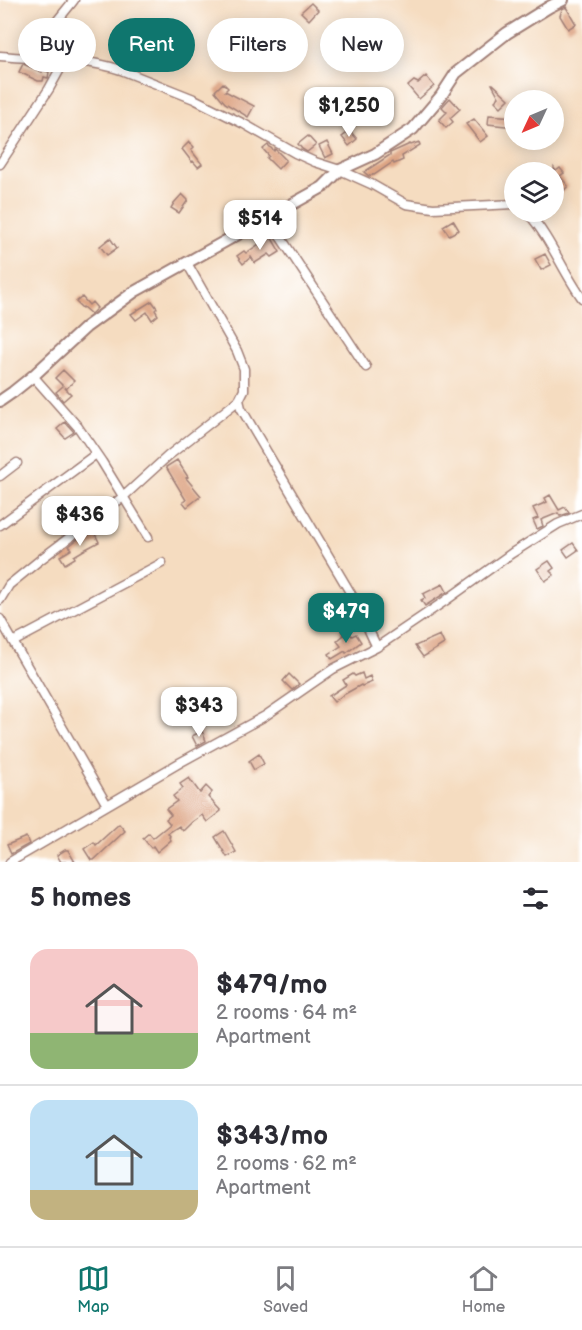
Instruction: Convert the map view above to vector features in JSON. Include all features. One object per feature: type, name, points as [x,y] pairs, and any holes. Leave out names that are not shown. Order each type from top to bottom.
[{"type":"street","points":[[59,18],[74,0]]},
{"type":"street","points":[[0,401],[33,376],[86,327],[134,292],[323,187],[340,170],[375,154],[413,129],[441,96],[456,73],[507,33],[563,0]]},
{"type":"street","points":[[0,56],[18,57]]},
{"type":"street","points":[[96,64],[110,66],[194,99],[295,153],[371,184],[405,204],[433,208],[504,204]]},
{"type":"street","points":[[0,164],[58,72]]},
{"type":"street","points":[[268,218],[366,367]]},
{"type":"street","points":[[536,222],[582,298]]},
{"type":"street","points":[[0,600],[9,585],[123,497],[168,456],[239,399],[244,390],[244,369],[237,351],[186,263]]},
{"type":"street","points":[[33,376],[78,427],[148,537]]},
{"type":"street","points":[[239,399],[255,432],[357,604],[377,647]]},
{"type":"street","points":[[0,525],[96,454]]},
{"type":"street","points":[[0,476],[17,463]]},
{"type":"street","points":[[10,862],[181,762],[265,716],[333,669],[377,647],[512,553],[558,524],[582,514]]},
{"type":"street","points":[[14,642],[162,563]]},
{"type":"street","points":[[0,621],[107,805]]},
{"type":"building","points":[[311,3],[318,10],[309,20],[301,12]]},
{"type":"building","points":[[566,7],[576,24],[568,29],[560,16],[562,9]]},
{"type":"building","points":[[19,72],[49,72],[48,78],[44,77],[43,81]]},
{"type":"building","points":[[426,76],[434,86],[419,99],[408,86],[414,81],[418,83]]},
{"type":"building","points":[[223,83],[228,88],[225,91],[254,106],[248,117],[225,103],[215,91]]},
{"type":"building","points":[[492,84],[504,94],[504,104],[501,107],[495,101],[499,97]]},
{"type":"building","points":[[450,98],[460,109],[450,118],[453,122],[446,128],[439,120],[447,112],[442,107]]},
{"type":"building","points":[[489,115],[504,116],[504,126],[488,124]]},
{"type":"building","points":[[474,119],[488,136],[480,142],[466,124]]},
{"type":"building","points":[[350,131],[357,139],[349,146],[342,137]]},
{"type":"building","points":[[308,136],[316,145],[307,152],[298,144]]},
{"type":"building","points":[[189,142],[194,147],[191,150],[202,164],[198,167],[182,149]]},
{"type":"building","points":[[327,142],[333,154],[325,158],[319,146]]},
{"type":"building","points":[[419,142],[420,145],[402,156],[403,160],[394,164],[393,162],[374,175],[369,176],[364,172],[390,153]]},
{"type":"building","points":[[268,145],[286,160],[278,169],[267,158],[269,156],[263,149]]},
{"type":"building","points":[[182,194],[188,200],[179,213],[171,208]]},
{"type":"building","points":[[453,220],[459,230],[449,235],[443,226]]},
{"type":"building","points":[[270,235],[280,252],[272,257],[269,254],[255,263],[251,257],[243,264],[237,256],[244,251],[246,253]]},
{"type":"building","points":[[110,238],[117,248],[107,255],[100,246]]},
{"type":"building","points":[[545,254],[551,265],[541,270],[535,259]]},
{"type":"building","points":[[82,297],[89,305],[92,302],[97,308],[91,314],[76,302]]},
{"type":"building","points":[[152,301],[157,308],[155,310],[158,315],[152,320],[147,312],[136,320],[131,314]]},
{"type":"building","points":[[63,370],[74,381],[66,389],[71,394],[63,401],[56,392],[63,386],[55,378]]},
{"type":"building","points":[[65,422],[74,432],[65,438],[57,429]]},
{"type":"building","points":[[177,460],[188,477],[186,478],[201,496],[187,507],[183,502],[186,500],[166,467]]},
{"type":"building","points":[[550,495],[559,510],[565,507],[569,513],[560,516],[558,513],[541,520],[543,526],[537,529],[533,520],[538,518],[533,508],[547,502],[545,498]]},
{"type":"building","points":[[94,532],[99,542],[74,556],[75,558],[65,564],[60,556],[72,549],[69,546]]},
{"type":"building","points":[[573,543],[578,550],[568,557],[563,550]]},
{"type":"building","points":[[549,561],[554,568],[550,571],[554,575],[545,581],[537,569]]},
{"type":"building","points":[[443,584],[447,592],[425,606],[421,600],[425,598],[423,594]]},
{"type":"building","points":[[345,628],[352,636],[356,634],[361,642],[346,653],[345,651],[332,659],[329,654],[341,646],[337,641],[344,635],[341,631]]},
{"type":"building","points":[[440,635],[444,644],[423,657],[415,646]]},
{"type":"building","points":[[362,673],[364,679],[370,676],[372,682],[361,685],[334,702],[329,696],[346,685],[343,680],[353,674],[355,676]]},
{"type":"building","points":[[289,674],[299,684],[292,690],[283,681]]},
{"type":"building","points":[[202,731],[206,741],[197,746],[192,736]]},
{"type":"building","points":[[259,754],[264,764],[254,770],[249,761]]},
{"type":"building","points":[[189,778],[200,793],[206,786],[212,792],[208,797],[221,811],[207,822],[202,815],[183,831],[179,826],[168,833],[171,840],[157,852],[143,838],[149,833],[153,838],[170,824],[166,819],[171,815],[166,809],[177,801],[173,796],[183,788],[180,784]]},
{"type":"building","points":[[119,824],[125,831],[94,860],[91,860],[84,849],[94,842],[96,845]]},
{"type":"building","points":[[224,831],[236,852],[227,857],[215,837]]},
{"type":"building","points":[[26,837],[29,844],[11,854],[7,845]]},
{"type":"building","points":[[68,850],[75,862],[61,862],[57,855]]}]
